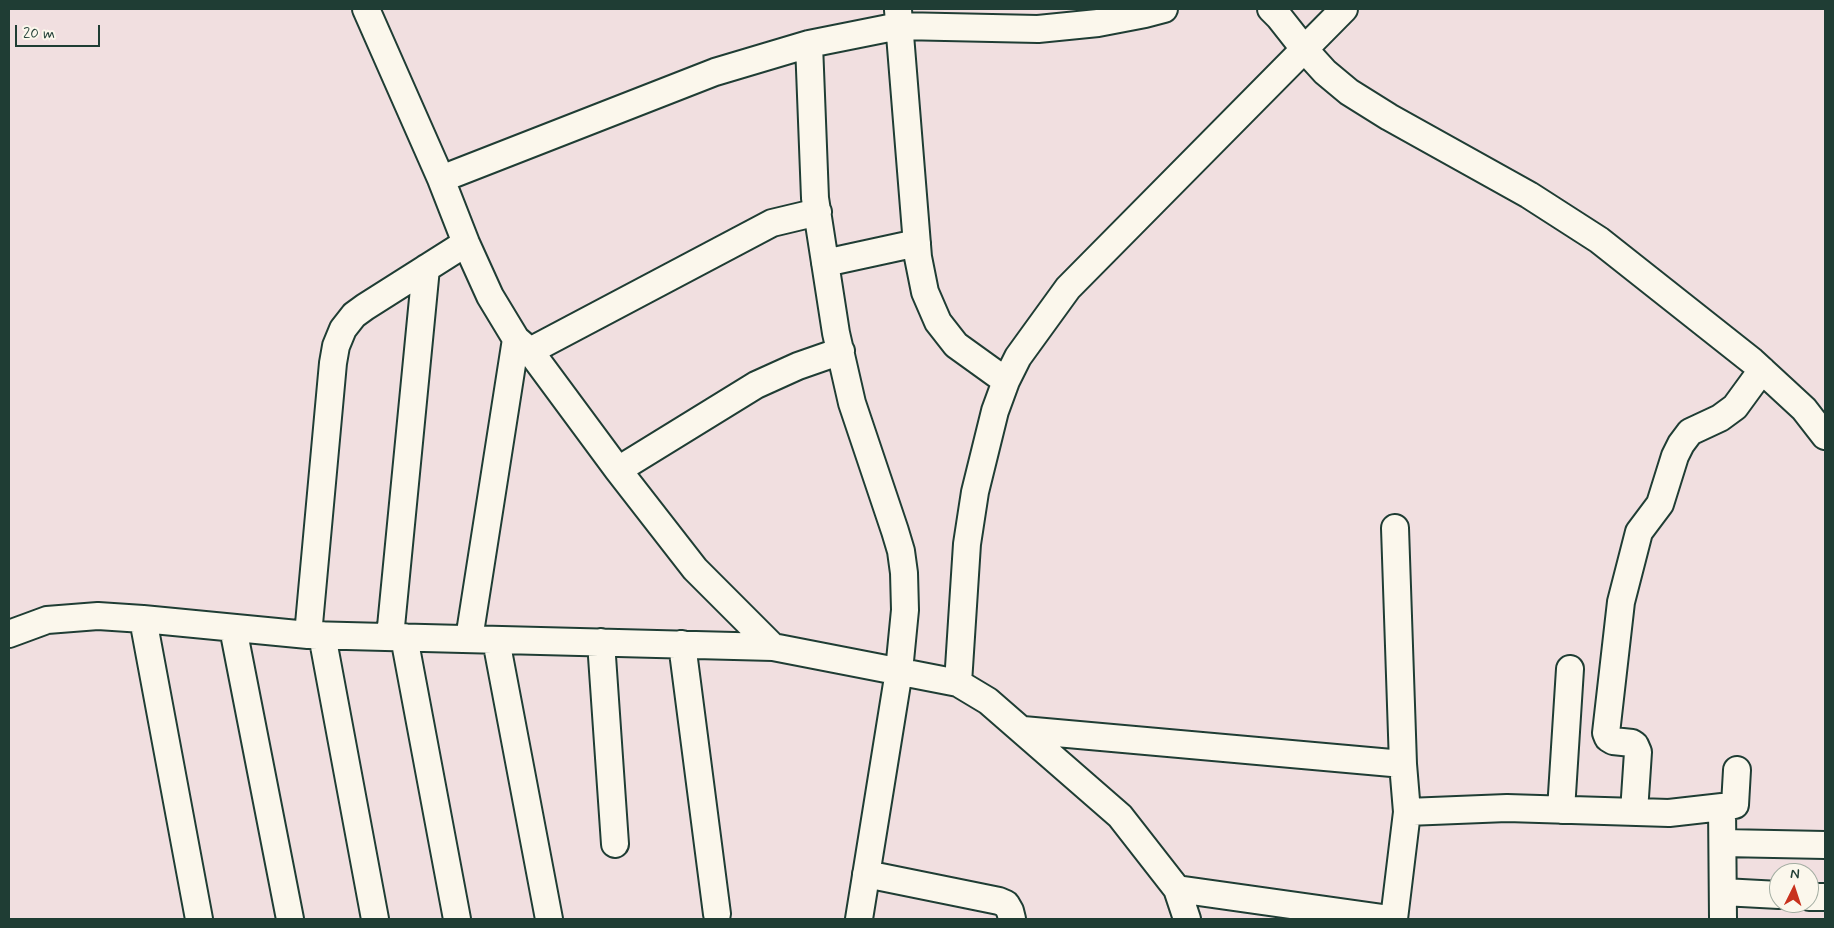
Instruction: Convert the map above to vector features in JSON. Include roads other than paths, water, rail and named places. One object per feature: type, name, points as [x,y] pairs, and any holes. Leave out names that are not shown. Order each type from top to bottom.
[{"type":"street","points":[[366,9],[490,296],[523,345],[695,569],[773,647]]},
{"type":"street","points":[[441,179],[715,72],[899,17],[1038,29],[1098,23],[1164,9]]},
{"type":"street","points":[[1271,9],[1325,72],[1349,92],[1389,117],[1529,195],[1599,240],[1762,370],[1804,408],[1825,436]]},
{"type":"street","points":[[958,683],[967,544],[975,492],[995,411],[1006,381],[1018,357],[1034,332],[1068,288],[1344,9]]},
{"type":"street","points":[[899,17],[918,257],[925,292],[938,322],[956,345],[1006,381]]},
{"type":"street","points":[[809,44],[815,198],[824,263],[840,351],[852,403],[901,551],[904,574],[905,610],[899,672],[859,919]]},
{"type":"street","points":[[523,345],[772,223],[818,212]]},
{"type":"street","points":[[375,919],[315,635],[336,346],[343,329],[354,315],[466,243]]},
{"type":"street","points":[[824,263],[917,243]]},
{"type":"street","points":[[426,268],[397,637],[457,919]]},
{"type":"street","points":[[469,639],[523,345]]},
{"type":"street","points":[[618,470],[756,385],[798,366],[840,351]]},
{"type":"street","points":[[1634,812],[1638,752],[1632,743],[1613,741],[1608,738],[1606,733],[1621,602],[1639,532],[1660,504],[1675,456],[1690,432],[1720,418],[1735,406],[1762,370]]},
{"type":"street","points":[[1394,919],[1407,812],[1403,764],[1396,528]]},
{"type":"street","points":[[9,634],[47,620],[79,616],[143,619],[315,635],[773,647],[958,683],[988,701],[1120,816],[1177,889],[1187,919]]},
{"type":"street","points":[[143,619],[199,919]]},
{"type":"street","points":[[233,628],[290,919]]},
{"type":"street","points":[[496,640],[549,919]]},
{"type":"street","points":[[601,642],[615,844]]},
{"type":"street","points":[[682,644],[717,914]]},
{"type":"street","points":[[1561,810],[1570,669]]},
{"type":"street","points":[[1023,730],[1403,764]]},
{"type":"street","points":[[1407,812],[1507,808],[1668,813],[1722,807],[1735,805],[1737,770]]},
{"type":"street","points":[[1722,807],[1724,919]]},
{"type":"street","points":[[1723,843],[1825,845]]},
{"type":"street","points":[[866,874],[999,901],[1006,904],[1012,919]]},
{"type":"street","points":[[1177,889],[1316,914],[1390,919]]},
{"type":"street","points":[[1723,892],[1769,894]]}]
